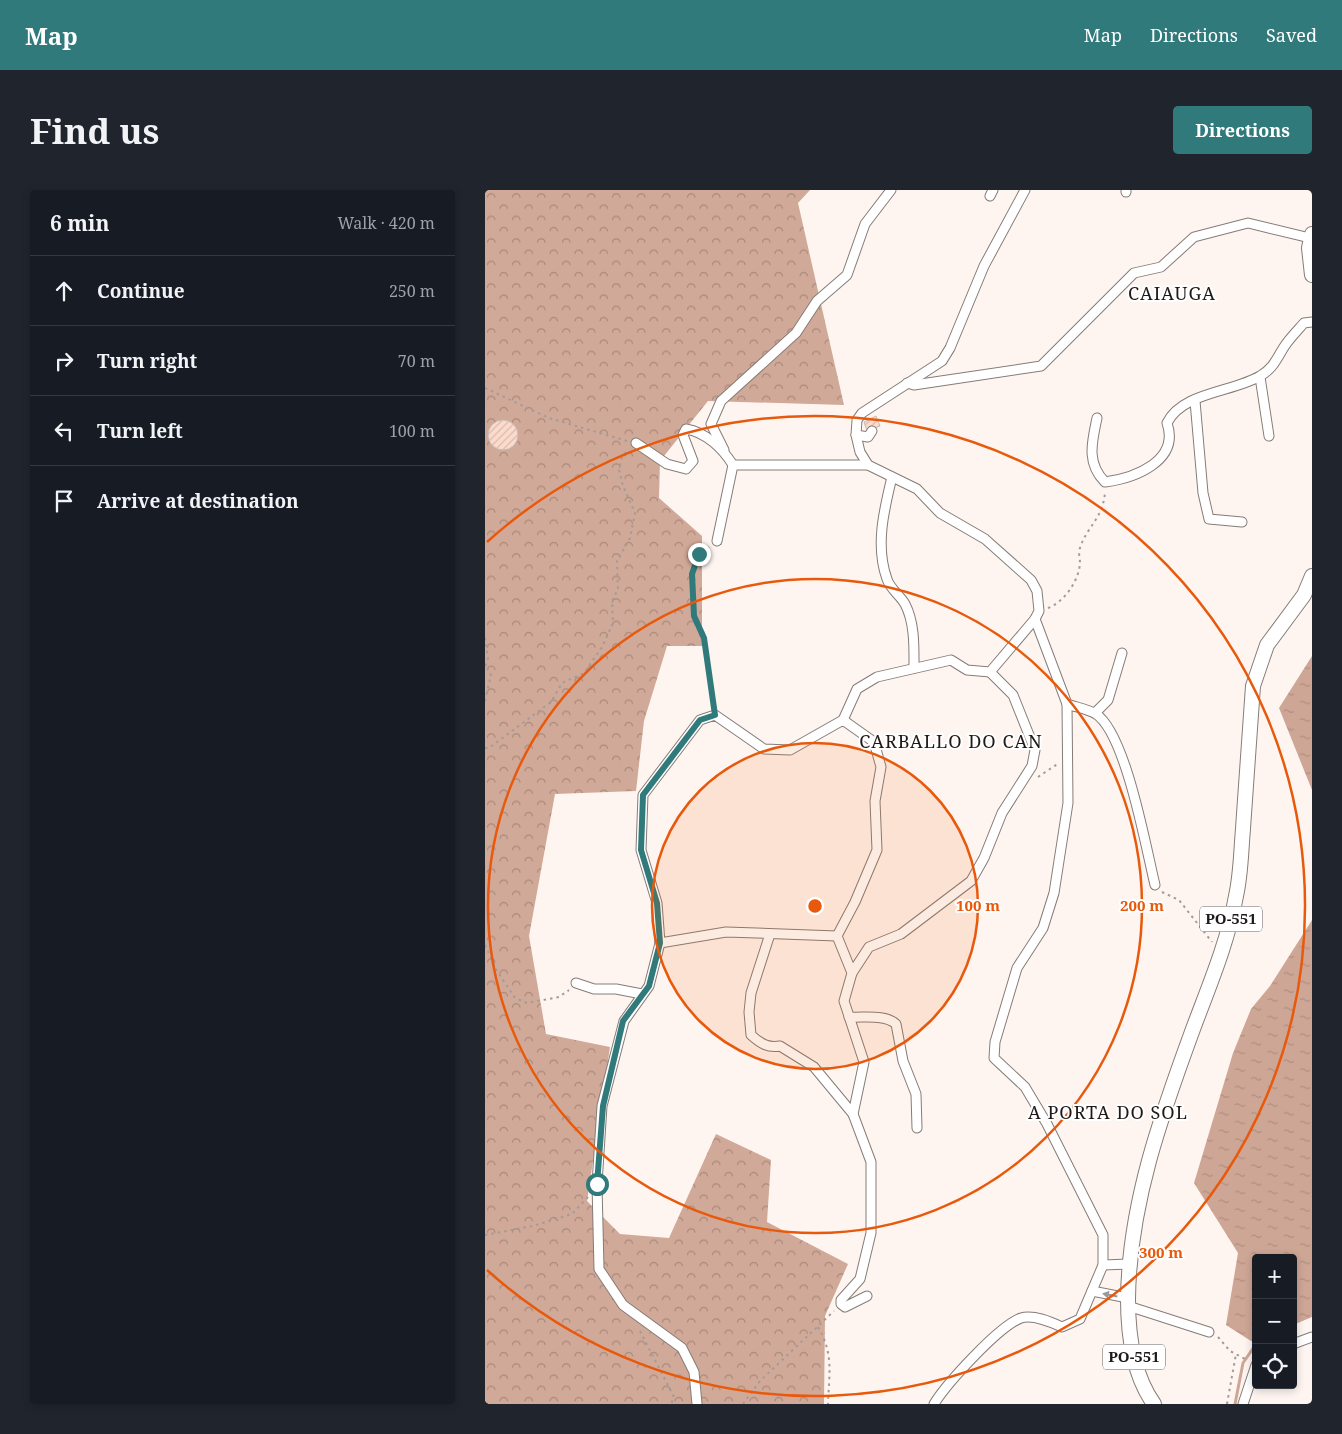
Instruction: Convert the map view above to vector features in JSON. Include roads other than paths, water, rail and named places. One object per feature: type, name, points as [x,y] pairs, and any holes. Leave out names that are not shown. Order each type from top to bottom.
[{"type":"main road","points":[[1311,236],[1312,275]]},
{"type":"main road","name":"PO-551","points":[[1154,1404],[1143,1383],[1137,1365],[1131,1341],[1128,1302],[1129,1264],[1146,1169],[1182,1060],[1221,952],[1237,896],[1253,686],[1267,645],[1304,595],[1312,576]]},
{"type":"street","points":[[717,541],[733,465],[711,424],[721,401],[796,333],[817,301],[847,274],[865,224],[891,190]]},
{"type":"street","points":[[868,465],[860,452],[856,435],[857,420],[862,413],[942,361],[950,348],[984,266],[1025,190]]},
{"type":"street","points":[[907,383],[914,385],[1041,366],[1134,274],[1161,267],[1194,237],[1248,223],[1311,236]]},
{"type":"street","points":[[1097,418],[1090,451],[1099,476],[1105,482],[1127,479],[1144,472],[1168,449],[1171,436],[1167,423],[1173,412],[1213,392],[1260,377],[1275,364],[1285,346],[1304,324],[1312,322]]},
{"type":"street","points":[[1260,377],[1269,436]]},
{"type":"street","points":[[1195,401],[1203,493],[1209,519],[1242,522]]},
{"type":"street","points":[[636,448],[667,464],[686,469],[693,461],[683,435],[686,429],[693,430],[724,450]]},
{"type":"street","points":[[856,435],[869,437],[871,431]]},
{"type":"street","points":[[733,465],[868,465],[917,489],[940,513],[985,539],[1031,580],[1037,591],[1037,615],[1067,704],[1068,803],[1054,893],[1043,928],[1017,968],[995,1042],[994,1058],[1025,1087],[1047,1124],[1103,1235],[1103,1265],[1080,1319],[1062,1327],[1046,1320],[1022,1318],[995,1335],[935,1404]]},
{"type":"street","points":[[892,477],[883,515],[881,548],[887,580],[905,604],[914,639],[914,668]]},
{"type":"street","points":[[989,672],[1037,615]]},
{"type":"street","points":[[1095,713],[1108,700],[1122,653]]},
{"type":"street","points":[[697,1404],[694,1372],[682,1348],[623,1305],[599,1269],[597,1184],[603,1106],[623,1021],[649,986],[660,943],[657,903],[641,850],[643,795],[700,720],[715,715],[764,749],[790,750],[843,720],[857,689],[877,677],[951,660],[967,670],[989,672],[1013,695],[1035,750],[1031,766],[1002,813],[984,858],[971,881],[901,934],[869,947],[852,973],[844,1001],[864,1062],[853,1114]]},
{"type":"street","points":[[1067,704],[1095,713],[1112,734],[1124,761],[1155,885]]},
{"type":"street","points":[[843,720],[874,742],[881,767],[875,801],[877,850],[855,902],[837,936],[852,973]]},
{"type":"street","points":[[660,943],[726,932],[837,936]]},
{"type":"street","points":[[770,934],[751,993],[749,1012],[751,1035],[759,1042],[771,1048],[780,1046],[814,1067],[853,1114],[871,1162],[871,1232],[860,1279],[841,1304],[845,1307],[867,1296]]},
{"type":"street","points":[[577,984],[643,994]]},
{"type":"street","points":[[849,1017],[881,1018],[891,1020],[896,1024],[903,1061],[916,1094],[917,1128]]},
{"type":"street","points":[[1103,1265],[1129,1264]]},
{"type":"street","points":[[1092,1291],[1128,1302],[1209,1332]]},
{"type":"street","points":[[1297,1343],[1312,1337]]},
{"type":"street","points":[[1243,1404],[1252,1370]]},
{"type":"water","points":[[1312,656],[1312,790],[1279,708]]},
{"type":"water","points":[[1312,920],[1312,1317],[1297,1323],[1297,1254],[1252,1254],[1251,1341],[1226,1325],[1238,1253],[1194,1183],[1233,1053],[1251,1009],[1270,986]]},
{"type":"waterway","points":[[1235,1404],[1243,1363],[1252,1350]]},
{"type":"district","name":"CAIAUGA","points":[[1172,294]]},
{"type":"district","name":"CARBALLO DO CAN","points":[[951,742]]},
{"type":"district","name":"A PORTA DO SOL","points":[[1108,1113]]}]
